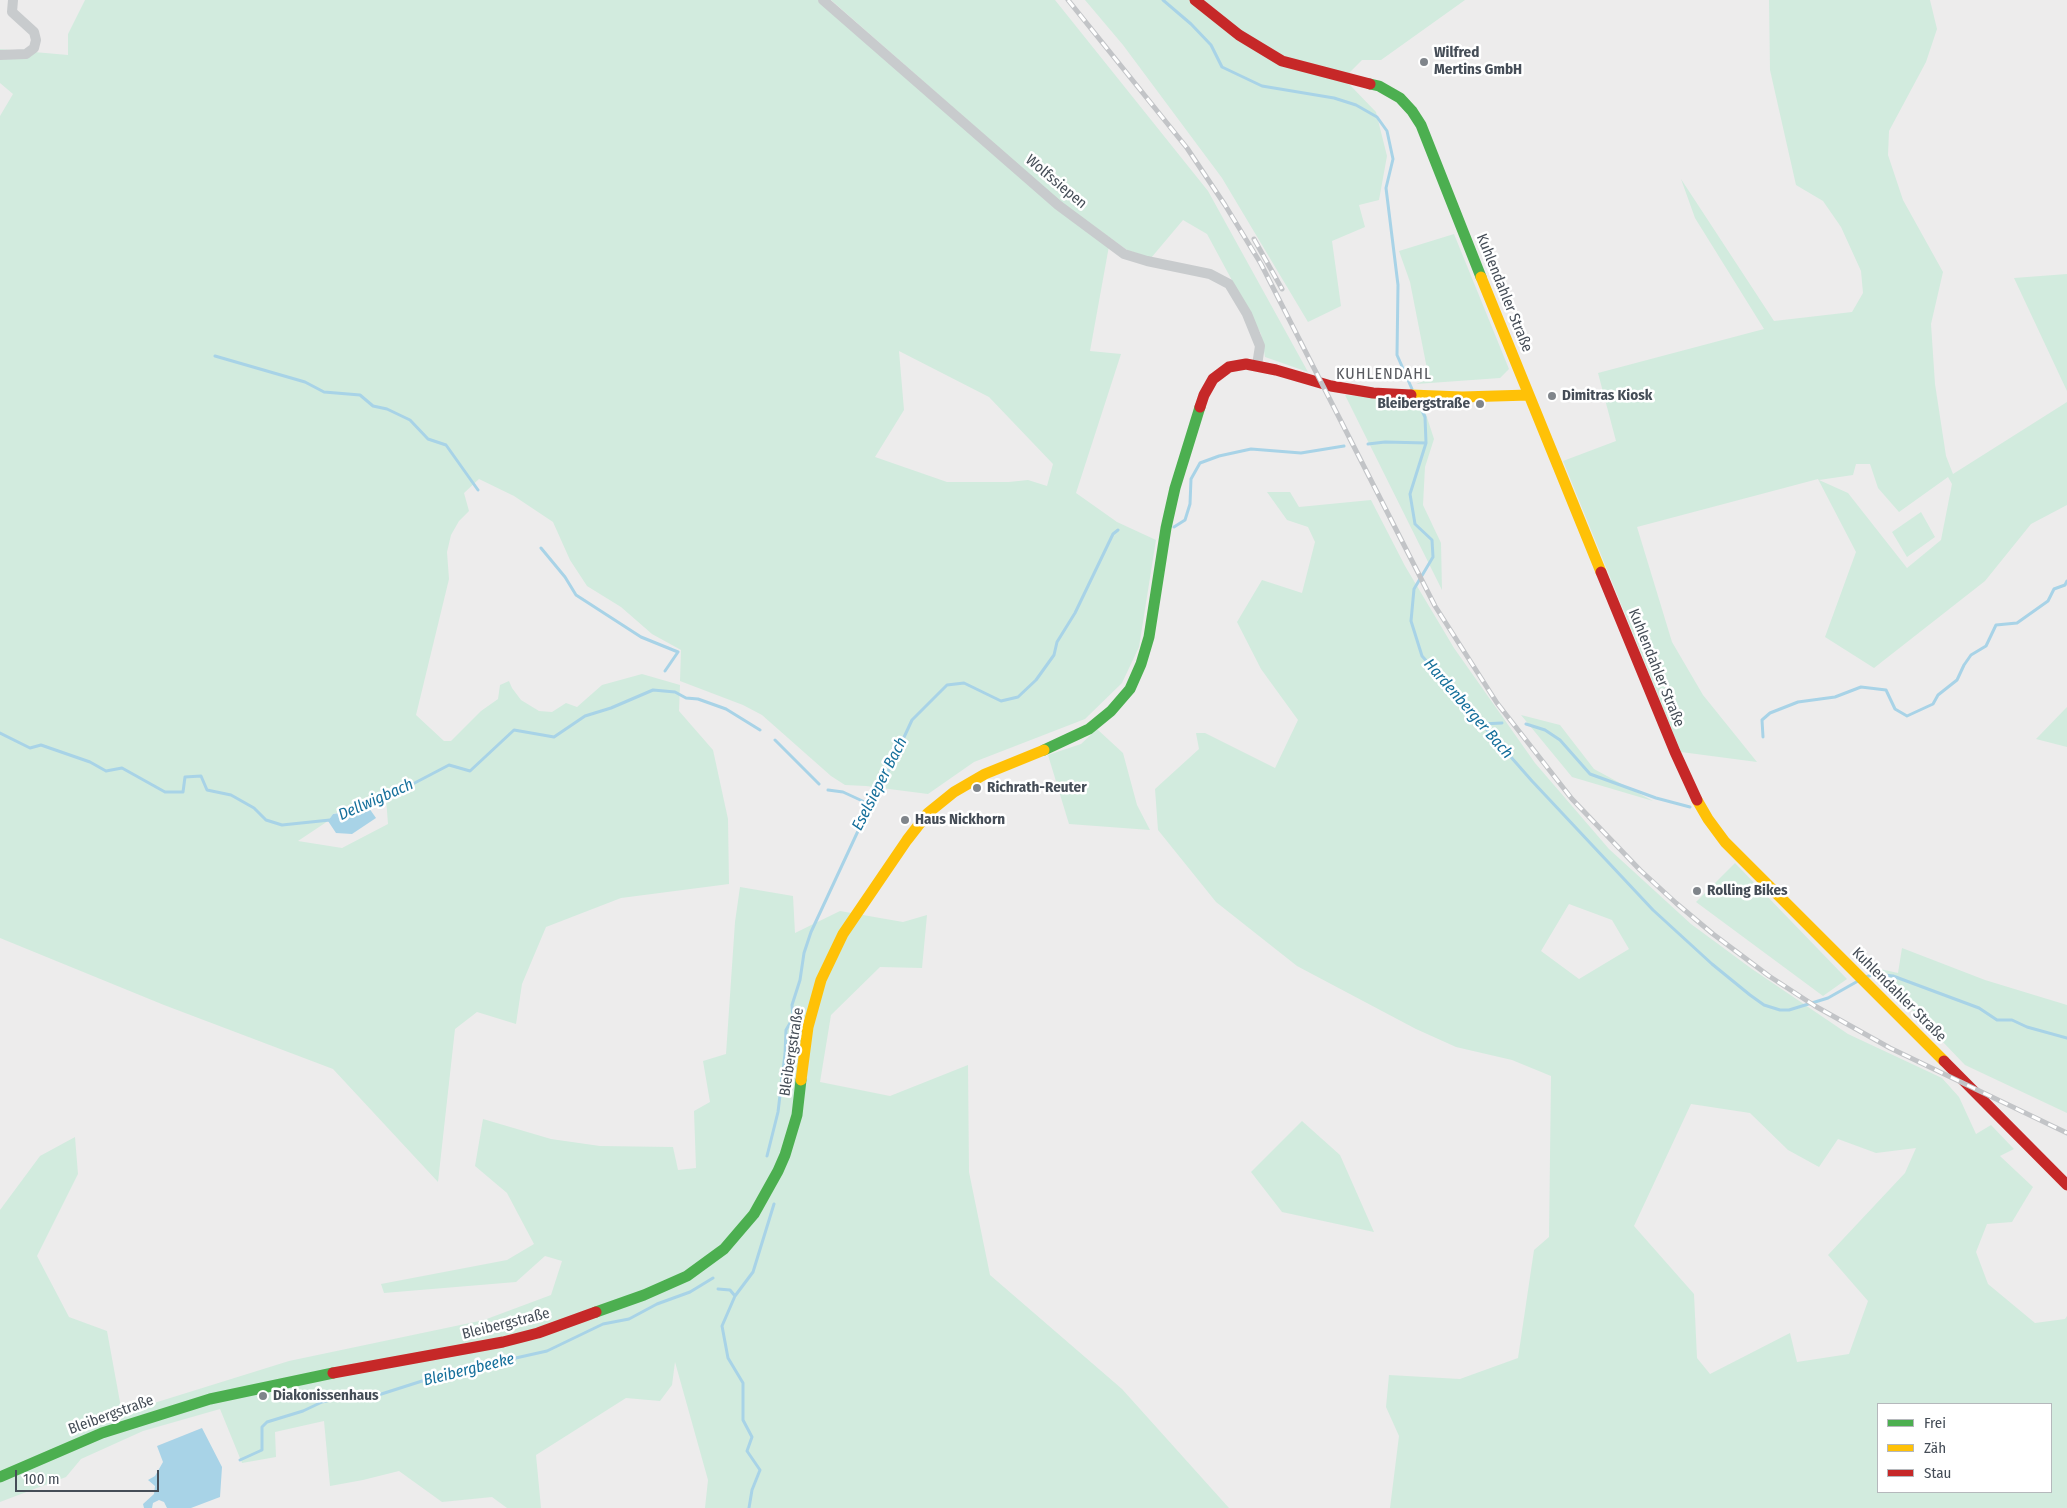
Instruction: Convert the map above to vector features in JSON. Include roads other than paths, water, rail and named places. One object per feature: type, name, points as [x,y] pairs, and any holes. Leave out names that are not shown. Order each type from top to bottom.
[{"type":"street","points":[[0,55],[26,54],[34,48],[36,40],[34,32],[12,12],[13,0]]},
{"type":"street","name":"Wolfssiepen","points":[[823,0],[1058,205],[1124,254],[1147,261],[1210,274],[1229,284],[1247,314],[1260,346],[1257,365]]},
{"type":"street","name":"Kuhlendahler Straße","points":[[1195,0],[1239,35],[1282,61],[1379,86],[1393,93],[1406,104],[1417,118],[1515,382],[1529,395],[1660,717],[1698,804],[1725,842],[2067,1185]]},
{"type":"street","name":"Bleibergstraße","points":[[0,1477],[102,1433],[210,1398],[284,1382],[503,1342],[538,1333],[672,1283],[700,1268],[724,1249],[763,1201],[785,1154],[800,1100],[812,1009],[825,971],[843,934],[907,840],[928,813],[954,792],[985,774],[1050,748],[1101,721],[1121,701],[1136,677],[1149,637],[1170,508],[1187,445],[1204,395],[1213,379],[1224,369],[1238,364],[1257,365],[1331,386],[1387,393],[1470,397],[1529,395]]},
{"type":"street","name":"Bleibergstraße","points":[[1437,394],[1515,382]]},
{"type":"water","points":[[369,808],[376,818],[352,834],[336,833],[328,821],[333,814]]},
{"type":"water","points":[[202,1428],[222,1467],[220,1497],[191,1508],[167,1508],[164,1502],[159,1500],[153,1503],[152,1508],[144,1508],[143,1504],[154,1494],[155,1486],[148,1480],[155,1476],[163,1462],[157,1446]]},
{"type":"waterway","name":"Hardenberger Bach","points":[[1163,0],[1191,24],[1211,45],[1222,67],[1262,86],[1334,98],[1356,105],[1377,117],[1387,131],[1393,159],[1386,188],[1398,285],[1397,355],[1412,389]]},
{"type":"waterway","points":[[215,356],[305,382],[324,392],[360,395],[373,406],[387,409],[410,420],[428,439],[446,445],[478,490]]},
{"type":"waterway","name":"Hardenberger Bach","points":[[1417,400],[1425,417],[1426,443],[1410,494],[1415,524],[1432,540],[1433,557],[1414,589],[1411,621],[1422,656],[1532,781],[1653,910],[1712,964],[1750,995],[1764,1005],[1780,1010],[1789,1010],[1828,998],[1858,981]]},
{"type":"waterway","name":"Eselsieper Bach","points":[[1368,444],[1385,442],[1426,443]]},
{"type":"waterway","name":"Eselsieper Bach","points":[[1174,527],[1185,520],[1190,504],[1191,479],[1200,463],[1219,456],[1251,449],[1301,453],[1344,446]]},
{"type":"waterway","name":"Eselsieper Bach","points":[[767,1156],[778,1112],[786,1030],[793,1018],[792,1005],[800,980],[804,953],[811,932],[858,831],[877,785],[886,776],[912,720],[947,685],[964,683],[1001,701],[1018,697],[1036,680],[1054,655],[1057,642],[1075,613],[1113,534],[1118,530]]},
{"type":"waterway","points":[[541,548],[565,577],[576,595],[641,637],[678,652],[665,671]]},
{"type":"waterway","points":[[1763,737],[1762,720],[1770,713],[1798,702],[1835,697],[1861,687],[1886,690],[1895,709],[1907,716],[1933,704],[1938,695],[1957,680],[1971,655],[1986,646],[1996,625],[2017,623],[2048,601],[2054,589],[2065,585],[2067,581]]},
{"type":"waterway","name":"Dellwigbach","points":[[345,813],[386,798],[449,765],[470,771],[514,730],[554,737],[585,716],[611,708],[653,690],[675,692],[686,698],[698,699],[726,709],[760,730]]},
{"type":"waterway","points":[[1481,724],[1502,723]]},
{"type":"waterway","points":[[1526,724],[1545,730],[1560,740],[1590,774],[1656,798],[1690,807]]},
{"type":"waterway","name":"Dellwigbach","points":[[0,733],[30,748],[41,745],[90,762],[106,771],[122,768],[165,792],[183,792],[185,777],[201,776],[207,790],[231,795],[254,808],[266,820],[282,825],[330,820]]},
{"type":"waterway","name":"Dellwigbach","points":[[775,740],[819,784]]},
{"type":"waterway","points":[[828,790],[843,792],[869,804]]},
{"type":"waterway","name":"Hardenberger Bach","points":[[1866,977],[1874,974],[1893,976],[1979,1008],[1997,1020],[2012,1020],[2027,1027],[2067,1038]]},
{"type":"waterway","name":"Eselsieper Bach","points":[[749,1508],[752,1490],[760,1470],[747,1451],[752,1437],[743,1420],[743,1383],[728,1358],[722,1326],[735,1296],[753,1272],[774,1204]]},
{"type":"waterway","name":"Bleibergbeeke","points":[[240,1460],[262,1450],[262,1427],[267,1422],[303,1411],[322,1402],[347,1396],[372,1397],[444,1374],[547,1351],[603,1324],[629,1319],[657,1304],[690,1292],[713,1278]]},
{"type":"waterway","name":"Bleibergbeeke","points":[[718,1289],[730,1290],[735,1296]]},
{"type":"railway","points":[[1068,0],[1187,148],[1225,205],[1261,264],[1435,606],[1497,703],[1572,799],[1640,870],[1676,903],[1713,934],[1769,976],[1815,1006],[1890,1048],[2067,1133]]},
{"type":"railway","points":[[1254,239],[1282,289]]},
{"type":"place","name":"Wilfred Mertins GmbH","points":[[1424,62]]},
{"type":"place","name":"Dimitras Kiosk","points":[[1552,396]]},
{"type":"place","name":"Bleibergstraße","points":[[1480,404]]},
{"type":"place","name":"Richrath-Reuter","points":[[977,788]]},
{"type":"place","name":"Haus Nickhorn","points":[[905,820]]},
{"type":"place","name":"Rolling Bikes","points":[[1697,891]]},
{"type":"place","name":"Diakonissenhaus","points":[[263,1396]]},
{"type":"district","name":"KUHLENDAHL","points":[[1384,375]]}]
